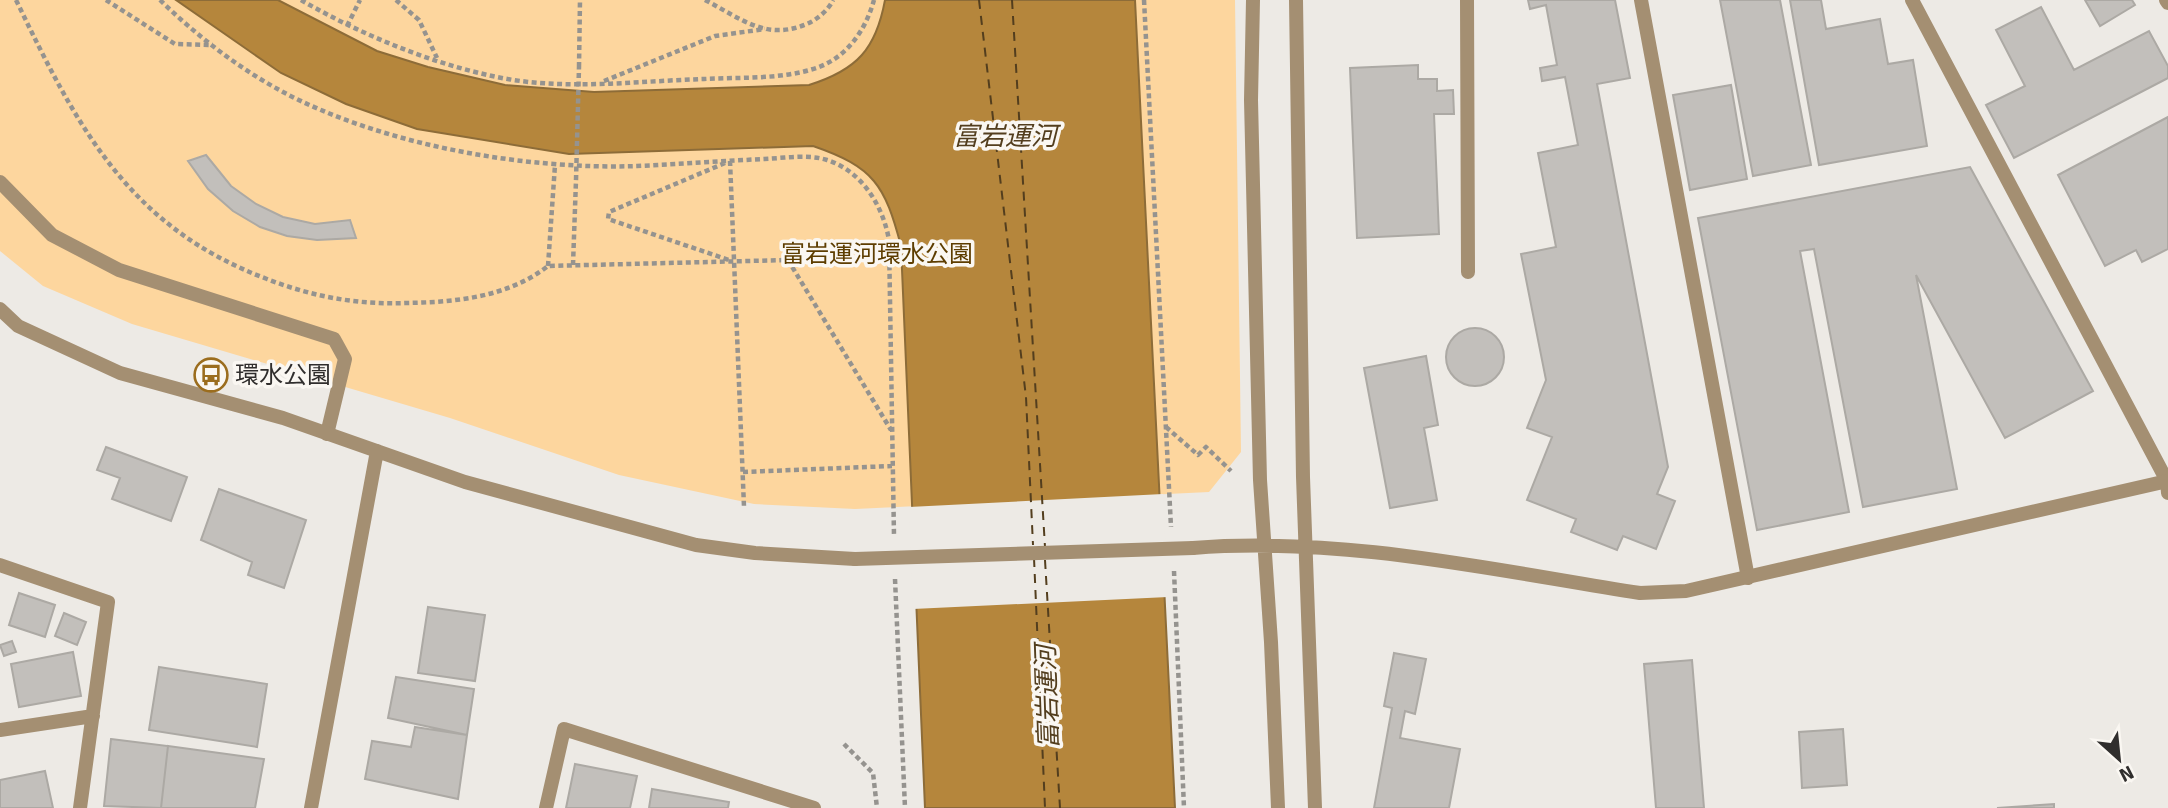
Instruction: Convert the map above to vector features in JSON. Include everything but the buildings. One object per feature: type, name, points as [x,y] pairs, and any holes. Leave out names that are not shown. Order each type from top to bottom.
[{"type":"street","points":[[1253,0],[1252,127],[1259,480],[1278,808]]},
{"type":"street","points":[[1296,0],[1306,545],[1315,808]]},
{"type":"street","points":[[1467,0],[1468,272]]},
{"type":"street","points":[[1641,0],[1748,578]]},
{"type":"street","points":[[0,309],[18,326],[120,373],[327,434],[465,482],[696,545],[755,553],[855,559],[1193,548],[1264,543],[1359,549],[1640,593],[1686,590],[1748,578],[2168,485],[1912,0]]},
{"type":"street","points":[[0,182],[52,235],[119,270],[334,339],[345,359],[327,434]]},
{"type":"street","points":[[311,808],[377,451]]},
{"type":"street","points":[[0,565],[108,602],[80,808]]},
{"type":"street","points":[[0,730],[93,716]]},
{"type":"street","points":[[546,808],[564,729],[814,808]]},
{"type":"path","points":[[16,0],[77,118],[121,180],[165,224],[237,268],[286,286],[340,300],[382,304],[478,297],[531,279],[548,266],[788,260],[892,430]]},
{"type":"path","points":[[106,0],[175,44],[214,46]]},
{"type":"path","points":[[160,0],[214,46],[283,92],[368,127],[434,147],[555,164],[634,166],[813,157],[830,160],[864,184],[881,211],[889,240],[894,546]]},
{"type":"path","points":[[300,0],[347,26],[438,59],[498,77],[599,83],[787,75],[820,66],[838,57],[854,42],[870,16],[874,0]]},
{"type":"path","points":[[347,26],[360,0]]},
{"type":"path","points":[[396,0],[419,20],[438,59]]},
{"type":"path","points":[[573,265],[580,0]]},
{"type":"path","points":[[705,0],[774,32],[793,30],[814,20],[832,0]]},
{"type":"path","points":[[1144,0],[1172,536]]},
{"type":"path","points":[[599,83],[715,36],[765,29]]},
{"type":"path","points":[[730,161],[609,212],[608,219],[733,261]]},
{"type":"path","points":[[730,161],[744,507]]},
{"type":"path","points":[[548,266],[555,164]]},
{"type":"path","points":[[1166,426],[1199,455],[1206,447],[1231,471]]},
{"type":"path","points":[[743,472],[892,466]]},
{"type":"path","points":[[1173,563],[1184,808]]},
{"type":"path","points":[[894,572],[905,808]]},
{"type":"path","points":[[844,744],[873,773],[877,808]]},
{"type":"green space","name":"富岩運河環水公園","points":[[0,0],[1235,0],[1241,452],[1209,492],[855,509],[754,504],[619,475],[450,418],[132,324],[43,286],[0,251]]},
{"type":"water","name":"富岩運河","points":[[176,0],[278,0],[377,51],[428,67],[505,85],[594,92],[809,85],[840,72],[862,55],[876,32],[885,0],[1135,0],[1175,808],[925,808],[901,246],[882,193],[863,171],[834,154],[813,146],[569,154],[417,129],[346,104],[281,73]]},
{"type":"pier","points":[[1163,494],[1168,597],[913,609],[909,507]]},
{"type":"ferry route","points":[[979,0],[1026,397],[1033,545]]},
{"type":"ferry route","points":[[1012,0],[1045,547]]},
{"type":"ferry route","points":[[1034,558],[1045,808]]},
{"type":"ferry route","points":[[1045,560],[1060,808]]},
{"type":"place","name":"環水公園","points":[[211,375]]}]
